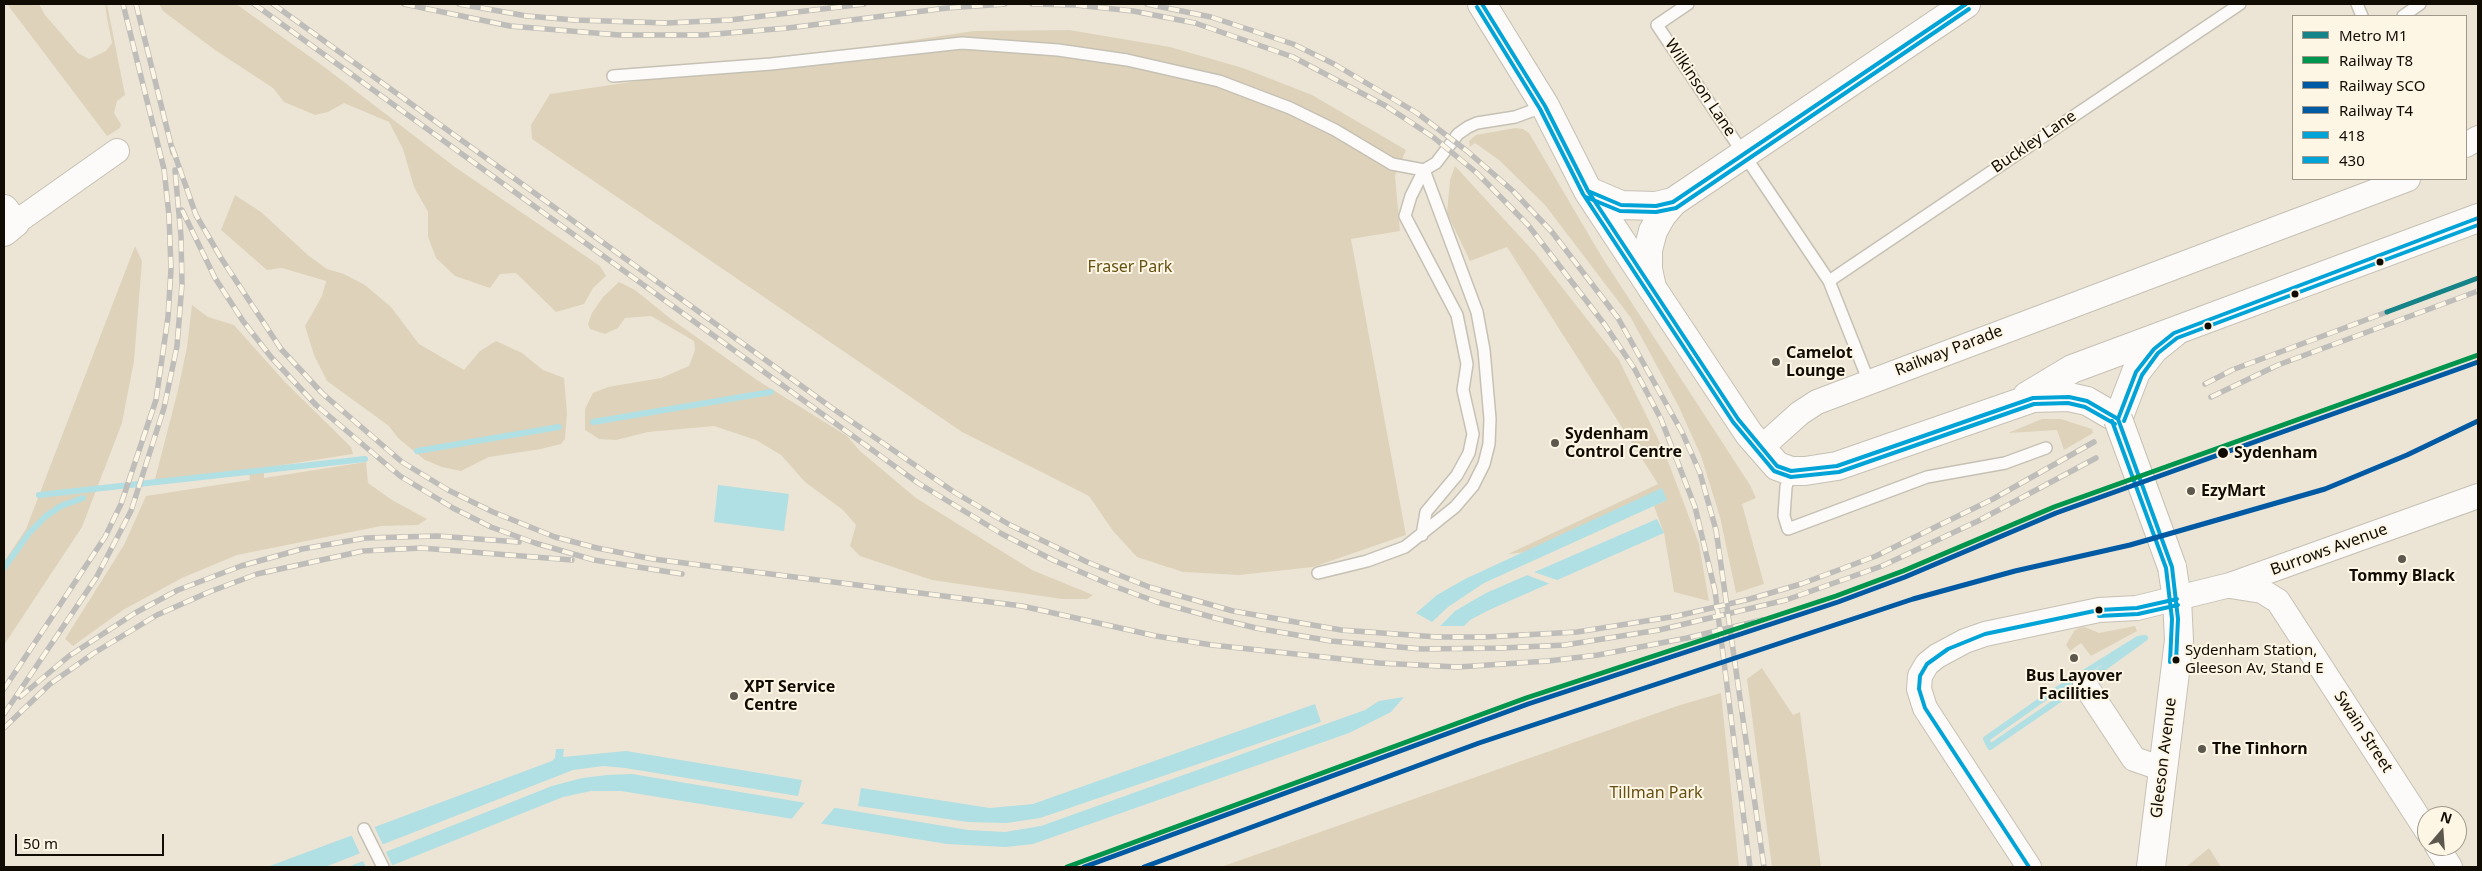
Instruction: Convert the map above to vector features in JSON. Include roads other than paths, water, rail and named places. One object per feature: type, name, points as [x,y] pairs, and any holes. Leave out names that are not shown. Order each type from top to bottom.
[{"type":"main road","points":[[1482,4],[1546,106],[1588,191],[1738,419],[1776,466],[1791,471],[1805,471],[1837,466],[2016,403],[2051,396],[2069,397],[2095,405],[2118,419],[2136,372],[2154,349],[2174,332]]},
{"type":"main road","points":[[1652,288],[1648,269],[1648,250],[1653,231],[1662,215],[1673,202],[1966,4]]},
{"type":"main road","points":[[1588,191],[1621,205],[1656,206],[1673,202]]},
{"type":"main road","points":[[2016,403],[2072,369],[2478,218]]},
{"type":"main road","name":"Gleeson Avenue","points":[[2118,419],[2172,567],[2177,599],[2179,640],[2151,867]]},
{"type":"street","points":[[2467,144],[2478,138]]},
{"type":"street","points":[[8,221],[117,151]]},
{"type":"street","name":"Railway Parade","points":[[1760,448],[1800,413],[1817,402],[2405,180]]},
{"type":"street","name":"Burrows Avenue","points":[[2029,867],[1925,708],[1919,689],[1920,676],[1927,664],[1948,649],[1985,634],[2099,610],[2137,608],[2230,586],[2478,496]]},
{"type":"street","name":"Swain Street","points":[[2230,586],[2262,591],[2278,601],[2417,816]]},
{"type":"street","points":[[2085,685],[2134,759],[2163,769]]},
{"type":"street","points":[[2443,856],[2450,867]]},
{"type":"lane","name":"Buckley Lane","points":[[1829,281],[2240,4]]},
{"type":"lane","points":[[2404,15],[2420,4]]},
{"type":"lane","name":"Wilkinson Lane","points":[[1685,5],[1657,25],[1744,153]]},
{"type":"lane","points":[[613,76],[771,64],[962,43],[1058,50],[1127,60],[1219,81],[1290,108],[1335,130],[1392,164],[1424,170]]},
{"type":"lane","points":[[1422,534],[1426,512],[1457,475],[1470,453],[1473,434],[1463,390],[1467,364],[1457,315],[1405,216],[1424,170],[1436,163],[1458,134],[1477,123],[1515,117],[1546,106]]},
{"type":"lane","points":[[1744,153],[1829,281],[1869,382]]},
{"type":"lane","points":[[1318,573],[1375,559],[1405,547],[1455,507],[1473,486],[1484,464],[1489,444],[1490,419],[1484,350],[1477,312],[1424,170]]},
{"type":"lane","points":[[1791,471],[1786,487],[1784,516],[1788,529],[1926,476],[2005,463],[2046,448]]},
{"type":"lane","points":[[364,829],[382,867]]},
{"type":"water","points":[[718,485],[789,494],[784,531],[714,522]]},
{"type":"water","points":[[1662,488],[1667,500],[1484,583],[1448,607],[1432,622],[1416,613],[1437,595],[1465,579]]},
{"type":"water","points":[[1657,519],[1664,533],[1489,610],[1470,620],[1464,626],[1440,626],[1455,611],[1486,593]]},
{"type":"water","points":[[1404,697],[1391,712],[1349,733],[1033,844],[1006,847],[947,844],[621,791],[591,791],[563,797],[388,867],[348,867],[552,786],[582,778],[607,775],[632,774],[968,830],[1005,832],[1041,826],[1365,710],[1379,701]]},
{"type":"water","points":[[1315,704],[1321,722],[1040,818],[1007,823],[968,822],[858,806],[861,788],[990,808],[1033,804]]},
{"type":"water","points":[[556,749],[564,749],[563,757],[626,751],[802,780],[798,796],[625,768],[603,766],[573,770],[325,867],[267,867],[552,761],[555,758]]},
{"type":"waterway","points":[[593,422],[771,392]]},
{"type":"waterway","points":[[417,451],[559,427]]},
{"type":"waterway","points":[[39,495],[365,459]]},
{"type":"waterway","points":[[4,568],[29,533],[46,516],[61,506],[83,498]]},
{"type":"waterway","points":[[2145,638],[2066,695],[1990,747],[1986,739],[2050,694],[2138,639],[2145,638]]},
{"type":"railway","points":[[4,689],[105,537],[121,504],[156,400],[168,317],[171,269],[169,216],[164,169],[123,4]]},
{"type":"railway","points":[[136,4],[173,153]]},
{"type":"railway","points":[[254,4],[918,483],[1002,534],[1053,560],[1157,602],[1219,619],[1256,628],[1331,641],[1422,649],[1565,645],[1659,630],[1786,600],[1882,566],[1978,521],[2096,458]]},
{"type":"railway","points":[[273,4],[832,408],[954,492],[1010,525],[1087,562],[1149,587],[1233,611],[1341,630],[1437,637],[1485,637],[1577,632],[1677,616],[1750,599],[1801,584],[1876,556],[1993,499],[2094,442]]},
{"type":"railway","points":[[404,4],[510,26],[619,35],[704,35],[788,28],[947,8],[1005,4]]},
{"type":"railway","points":[[459,4],[527,16],[574,20],[667,23],[730,20],[864,4]]},
{"type":"railway","points":[[1032,4],[1076,5],[1133,11],[1195,23],[1293,57],[1386,106],[1433,137],[1478,174],[1528,225],[1605,325],[1634,368],[1661,419],[1695,507],[1715,591],[1750,867]]},
{"type":"railway","points":[[1147,4],[1211,17],[1293,44],[1334,64],[1417,113],[1467,151],[1513,191],[1552,232],[1618,318],[1682,432],[1700,473],[1716,530],[1764,867]]},
{"type":"railway","points":[[172,147],[196,215],[221,258],[281,349],[323,394],[402,462],[448,490],[493,512],[555,537],[597,548],[653,559],[1022,606],[1156,636],[1212,645],[1379,663],[1458,667],[1548,661],[1598,655],[1687,638],[1762,620]]},
{"type":"railway","points":[[4,714],[96,578],[131,511],[164,408],[177,346],[182,284],[181,236],[175,170]]},
{"type":"railway","points":[[182,210],[215,278],[243,321],[271,357],[316,405],[400,476],[453,508],[491,527],[535,543],[594,560],[682,574]]},
{"type":"railway","points":[[2211,397],[2278,365],[2478,291]]},
{"type":"railway","points":[[2205,384],[2232,370],[2387,312]]},
{"type":"railway","points":[[20,697],[69,656],[135,613],[178,590],[241,566],[302,549],[366,538],[437,536],[519,542]]},
{"type":"railway","points":[[4,728],[50,684],[94,653],[157,615],[209,592],[257,574],[363,551],[421,548],[572,560]]},
{"type":"metro line","name":"M1","points":[[2387,312],[2478,278]]},
{"type":"rail line","name":"T8","points":[[1067,867],[1526,698],[1836,596],[1903,571],[2054,507],[2478,355]]},
{"type":"rail line","name":"SCO","points":[[1084,867],[1528,704],[1838,602],[1905,577],[2056,513],[2478,362]]},
{"type":"rail line","name":"T4","points":[[1144,867],[1479,743],[1913,599],[2015,571],[2130,545],[2325,489],[2407,455],[2478,421]]},
{"type":"place","name":"Camelot Lounge","points":[[1776,362]]},
{"type":"place","name":"Sydenham Control Centre","points":[[1555,443]]},
{"type":"place","name":"Sydenham","points":[[2223,453]]},
{"type":"place","name":"EzyMart","points":[[2191,491]]},
{"type":"place","name":"Tommy Black","points":[[2402,559]]},
{"type":"place","name":"Bus Layover Facilities","points":[[2074,658]]},
{"type":"place","name":"Sydenham Station, Gleeson Av, Stand E","points":[[2176,660]]},
{"type":"place","name":"XPT Service Centre","points":[[734,696]]},
{"type":"place","name":"The Tinhorn","points":[[2202,749]]},
{"type":"park label","name":"Fraser Park","points":[[1130,267]]},
{"type":"park label","name":"Tillman Park","points":[[1656,793]]}]
